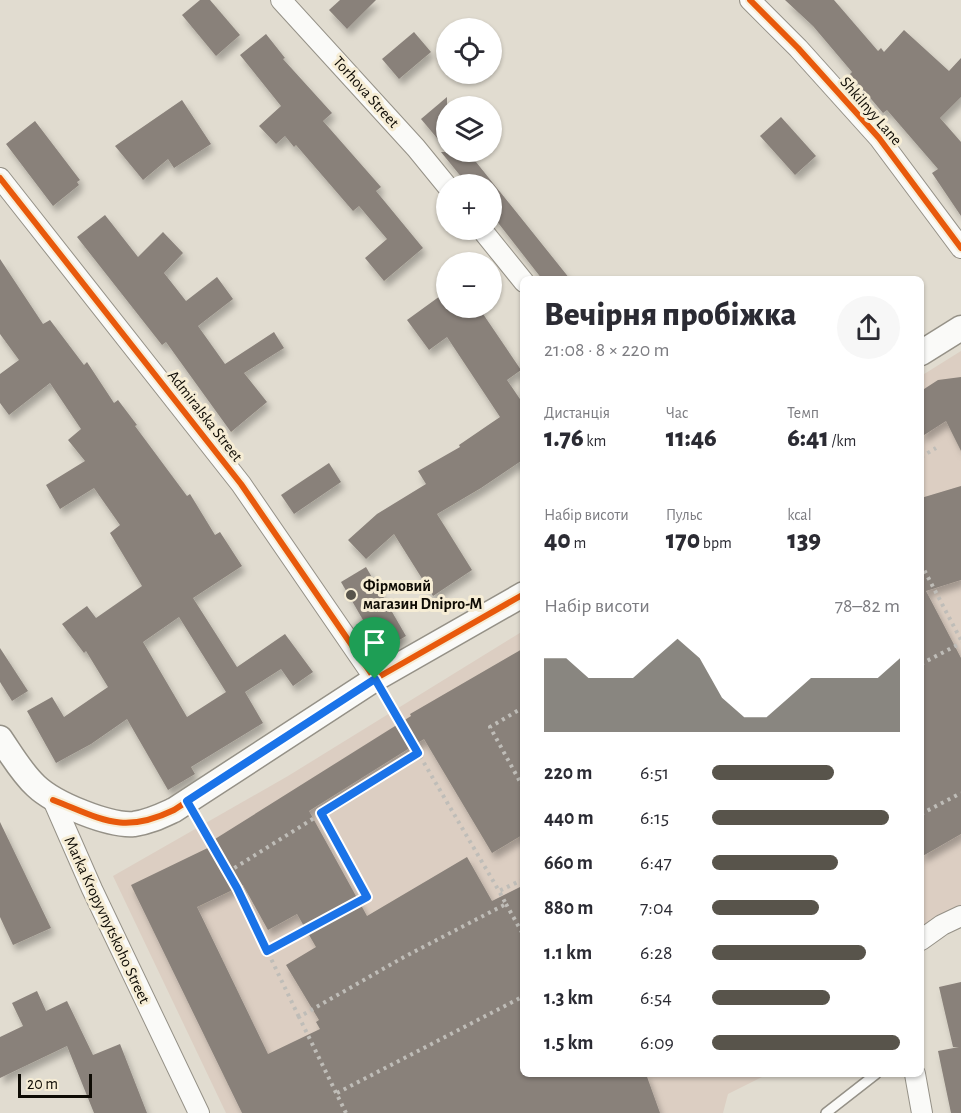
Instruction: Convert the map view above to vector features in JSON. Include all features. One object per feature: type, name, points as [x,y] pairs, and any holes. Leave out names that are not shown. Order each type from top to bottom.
[{"type":"street","name":"Torhova Street","points":[[281,0],[437,174]]},
{"type":"street","name":"Shkilnyy Lane","points":[[750,0],[798,48],[879,138],[961,248]]},
{"type":"street","name":"Admiralska Street","points":[[0,178],[241,484],[375,679]]},
{"type":"street","points":[[490,240],[520,277]]},
{"type":"street","points":[[924,351],[961,327]]},
{"type":"street","points":[[53,800],[113,823],[134,824],[155,819],[187,801],[375,679],[520,596]]},
{"type":"street","name":"Marka Kropyvnytskoho Street","points":[[0,738],[23,771],[53,800],[92,889],[199,1113]]},
{"type":"street","points":[[924,938],[942,925],[961,916]]},
{"type":"street","points":[[915,1077],[921,1113]]},
{"type":"lane","points":[[826,1113],[872,1077]]},
{"type":"path","points":[[924,455],[936,448]]},
{"type":"path","points":[[924,570],[961,641],[924,662]]},
{"type":"path","points":[[375,679],[520,929]]},
{"type":"path","points":[[520,709],[490,727],[520,782]]},
{"type":"path","points":[[228,872],[418,753]]},
{"type":"path","points":[[924,812],[961,792]]},
{"type":"path","points":[[187,801],[228,872],[346,1113]]},
{"type":"path","points":[[267,951],[367,897],[321,813]]},
{"type":"path","points":[[499,891],[520,881]]},
{"type":"path","points":[[299,1017],[404,957],[506,904]]},
{"type":"path","points":[[337,1093],[520,998]]},
{"type":"shaded area","points":[[961,351],[961,912],[924,930],[924,374]]},
{"type":"shaded area","points":[[520,633],[520,1077],[762,1077],[728,1094],[723,1113],[226,1113],[113,876],[288,776]]},
{"type":"building","points":[[200,0],[210,0],[240,35],[216,56],[182,15]]},
{"type":"building","points":[[340,0],[376,0],[347,29],[329,10]]},
{"type":"building","points":[[785,0],[834,0],[878,51],[881,48],[884,52],[904,30],[949,71],[961,58],[961,97],[940,118],[961,142],[961,216],[932,173],[938,169],[887,110],[883,113],[813,26]]},
{"type":"building","points":[[414,32],[431,52],[399,79],[382,59]]},
{"type":"building","points":[[266,34],[285,58],[283,59],[332,113],[323,121],[381,187],[376,191],[423,248],[384,281],[365,258],[387,239],[359,206],[353,211],[296,145],[294,147],[285,136],[276,144],[259,126],[281,106],[240,55]]},
{"type":"building","points":[[182,100],[211,144],[174,168],[168,159],[143,180],[115,146]]},
{"type":"building","points":[[436,106],[436,137],[421,119]]},
{"type":"building","points":[[781,117],[816,156],[795,175],[760,136]]},
{"type":"building","points":[[35,121],[80,180],[77,182],[79,185],[53,206],[6,144]]},
{"type":"building","points":[[449,162],[476,162],[486,174],[459,174]]},
{"type":"building","points":[[502,194],[568,276],[540,276],[502,228]]},
{"type":"building","points":[[105,215],[138,257],[163,232],[183,253],[164,273],[186,301],[217,277],[233,299],[198,326],[225,364],[274,332],[284,348],[244,373],[267,402],[231,432],[166,342],[162,345],[77,237]]},
{"type":"building","points":[[0,259],[43,324],[50,320],[84,365],[87,362],[114,403],[118,400],[187,496],[190,494],[215,535],[220,532],[242,566],[193,598],[237,667],[285,634],[313,672],[293,686],[281,669],[245,692],[263,723],[191,767],[195,774],[168,790],[127,719],[91,744],[56,763],[27,711],[52,697],[64,717],[108,687],[86,651],[84,653],[62,624],[87,606],[96,618],[142,586],[110,533],[120,525],[94,488],[60,509],[46,485],[85,461],[68,440],[81,429],[50,383],[9,415],[0,403],[0,374],[19,360],[0,334]],"holes":[[[179,617],[226,692],[187,717],[143,642]]]},
{"type":"building","points":[[436,299],[436,318],[486,318],[520,369],[507,380],[520,399],[520,462],[437,514],[472,570],[433,596],[394,534],[366,559],[348,540],[377,514],[426,484],[418,471],[460,447],[459,445],[500,417],[447,337],[429,350],[407,320]]},
{"type":"building","points":[[961,377],[961,451],[946,421],[924,435],[924,389],[938,380]]},
{"type":"building","points":[[329,463],[341,482],[294,514],[281,495]]},
{"type":"building","points":[[961,486],[961,580],[926,591],[961,658],[961,834],[924,855],[924,497]]},
{"type":"building","points":[[366,567],[406,636],[381,651],[341,582]]},
{"type":"building","points":[[0,648],[28,691],[12,701],[0,682]]},
{"type":"building","points":[[520,650],[520,836],[492,853],[424,739],[309,811],[367,916],[467,857],[492,901],[520,887],[520,1077],[647,1077],[660,1113],[242,1113],[131,885],[218,843],[215,839],[411,716],[410,714]],"holes":[[[243,885],[268,930],[297,914],[316,947],[286,965],[319,1020],[316,1022],[320,1029],[268,1054],[197,907]]]},
{"type":"building","points":[[0,822],[51,928],[13,945],[0,917]]},
{"type":"building","points":[[961,982],[961,1113],[951,1113],[938,1051],[959,1047],[953,1047],[939,987]]},
{"type":"building","points":[[37,991],[46,1011],[67,1001],[93,1055],[120,1044],[147,1113],[94,1113],[67,1046],[0,1078],[0,1037],[23,1026],[12,1003]]},
{"type":"cycle path","points":[[750,0],[798,48],[879,138],[961,248]]},
{"type":"cycle path","points":[[0,178],[241,484],[375,679]]},
{"type":"cycle path","points":[[53,800],[112,822],[140,822],[156,818],[174,810],[375,679],[520,596]]},
{"type":"place","name":"Фірмовий магазин Dnipro-M","points":[[351,595]]},
{"type":"route","points":[[375,679],[418,753],[321,813],[367,897],[267,951],[237,888],[187,801],[375,679]]}]
